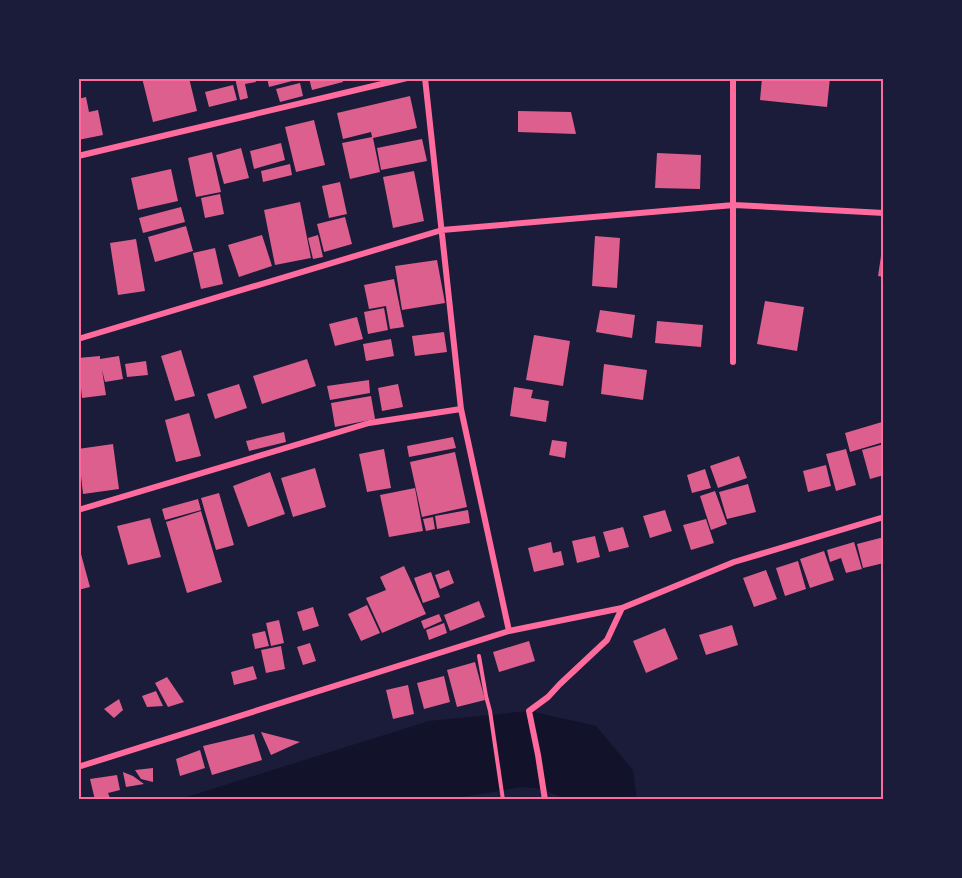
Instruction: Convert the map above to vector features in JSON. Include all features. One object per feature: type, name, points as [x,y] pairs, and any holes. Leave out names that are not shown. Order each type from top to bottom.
[{"type":"street","points":[[78,156],[407,78]]},
{"type":"street","points":[[425,78],[461,409],[509,631]]},
{"type":"street","points":[[733,78],[733,362]]},
{"type":"street","points":[[78,339],[442,230],[734,205],[884,213]]},
{"type":"street","points":[[78,510],[369,423],[461,409]]},
{"type":"street","points":[[78,766],[509,631],[622,608],[734,562],[884,517]]},
{"type":"street","points":[[545,800],[529,711],[548,697],[607,640],[622,608]]},
{"type":"path","points":[[476,641],[490,711],[503,800]]},
{"type":"shaded area","points":[[529,711],[596,726],[633,770],[637,800],[567,800],[543,789],[522,787],[444,800],[177,800],[429,721]]},
{"type":"building","points":[[142,78],[189,78],[197,111],[153,122]]},
{"type":"building","points":[[235,78],[255,78],[256,82],[245,84],[248,98],[240,100]]},
{"type":"building","points":[[267,78],[295,78],[296,80],[269,87]]},
{"type":"building","points":[[309,78],[342,78],[343,82],[312,90]]},
{"type":"building","points":[[762,78],[830,78],[827,107],[760,100]]},
{"type":"building","points":[[300,83],[303,96],[280,102],[276,89]]},
{"type":"building","points":[[233,85],[237,100],[209,107],[205,92]]},
{"type":"building","points":[[410,96],[417,128],[373,138],[380,172],[350,179],[342,143],[372,137],[371,132],[343,139],[337,113]]},
{"type":"building","points":[[86,97],[89,112],[98,110],[103,135],[78,140],[78,99]]},
{"type":"building","points":[[518,111],[571,112],[576,134],[518,132]]},
{"type":"building","points":[[314,120],[325,165],[296,172],[285,127]]},
{"type":"building","points":[[422,139],[427,161],[381,170],[377,148]]},
{"type":"building","points":[[281,143],[285,160],[254,169],[250,151]]},
{"type":"building","points":[[241,148],[249,178],[224,184],[216,155]]},
{"type":"building","points":[[212,152],[221,192],[196,197],[188,158]]},
{"type":"building","points":[[657,153],[701,155],[700,189],[655,188]]},
{"type":"building","points":[[290,164],[292,175],[263,182],[261,171]]},
{"type":"building","points":[[171,169],[178,201],[138,210],[131,178]]},
{"type":"building","points":[[414,171],[424,221],[393,228],[383,177]]},
{"type":"building","points":[[340,182],[347,214],[329,218],[322,186]]},
{"type":"building","points":[[220,194],[224,214],[205,218],[201,198]]},
{"type":"building","points":[[300,202],[311,258],[275,265],[264,210]]},
{"type":"building","points":[[181,207],[185,222],[143,233],[139,218]]},
{"type":"building","points":[[345,217],[352,244],[324,252],[317,224]]},
{"type":"building","points":[[186,226],[193,251],[155,262],[148,237]]},
{"type":"building","points":[[262,235],[272,266],[239,277],[228,245]]},
{"type":"building","points":[[318,235],[323,257],[313,259],[308,238]]},
{"type":"building","points":[[595,236],[620,238],[617,288],[592,286]]},
{"type":"building","points":[[136,239],[145,291],[118,295],[110,243]]},
{"type":"building","points":[[215,248],[223,284],[201,289],[193,253]]},
{"type":"building","points":[[881,256],[884,257],[884,277],[878,276]]},
{"type":"building","points":[[437,260],[445,303],[402,310],[395,266]]},
{"type":"building","points":[[394,279],[404,327],[390,329],[386,306],[369,309],[364,285]]},
{"type":"building","points":[[765,301],[804,307],[797,351],[757,344]]},
{"type":"building","points":[[384,308],[388,330],[368,334],[364,312]]},
{"type":"building","points":[[600,310],[635,315],[632,338],[596,332]]},
{"type":"building","points":[[357,317],[363,339],[335,346],[329,324]]},
{"type":"building","points":[[657,321],[703,325],[701,347],[655,343]]},
{"type":"building","points":[[444,332],[447,352],[415,356],[412,336]]},
{"type":"building","points":[[534,335],[570,341],[563,386],[526,380]]},
{"type":"building","points":[[391,339],[394,356],[366,361],[363,344]]},
{"type":"building","points":[[181,350],[195,396],[175,401],[161,356]]},
{"type":"building","points":[[100,356],[100,359],[119,356],[123,379],[105,382],[102,370],[106,395],[82,398],[78,358]]},
{"type":"building","points":[[307,359],[316,386],[262,404],[253,376]]},
{"type":"building","points":[[146,361],[148,375],[127,377],[125,364]]},
{"type":"building","points":[[604,364],[647,370],[643,400],[601,394]]},
{"type":"building","points":[[369,380],[370,393],[330,400],[327,386]]},
{"type":"building","points":[[239,384],[247,408],[215,419],[207,394]]},
{"type":"building","points":[[398,384],[403,407],[382,411],[378,388]]},
{"type":"building","points":[[514,387],[533,390],[531,398],[549,401],[546,422],[510,416]]},
{"type":"building","points":[[371,396],[375,419],[335,427],[331,403]]},
{"type":"building","points":[[189,413],[201,456],[176,462],[165,420]]},
{"type":"building","points":[[882,422],[884,442],[850,452],[845,433]]},
{"type":"building","points":[[284,432],[286,442],[249,451],[246,441]]},
{"type":"building","points":[[453,437],[456,448],[409,457],[407,446]]},
{"type":"building","points":[[552,440],[567,442],[565,458],[549,455]]},
{"type":"building","points":[[113,444],[119,489],[83,494],[78,449]]},
{"type":"building","points":[[884,444],[884,475],[870,479],[862,450]]},
{"type":"building","points":[[384,449],[391,488],[367,492],[359,454]]},
{"type":"building","points":[[846,449],[856,485],[836,491],[826,454]]},
{"type":"building","points":[[455,452],[467,507],[422,517],[410,462]]},
{"type":"building","points":[[739,456],[747,478],[718,488],[710,466]]},
{"type":"building","points":[[826,465],[831,486],[808,492],[803,471]]},
{"type":"building","points":[[315,468],[326,507],[293,517],[281,478]]},
{"type":"building","points":[[705,469],[711,488],[692,493],[687,475]]},
{"type":"building","points":[[270,472],[285,514],[248,527],[233,486]]},
{"type":"building","points":[[748,484],[756,512],[727,519],[719,492]]},
{"type":"building","points":[[415,488],[423,531],[389,537],[380,495]]},
{"type":"building","points":[[715,491],[727,524],[711,530],[700,496]]},
{"type":"building","points":[[219,493],[234,545],[216,550],[201,498]]},
{"type":"building","points":[[198,499],[201,510],[165,520],[162,509]]},
{"type":"building","points":[[468,510],[470,523],[437,529],[435,516]]},
{"type":"building","points":[[665,510],[672,531],[650,538],[643,516]]},
{"type":"building","points":[[201,511],[222,582],[187,593],[166,522]]},
{"type":"building","points":[[433,517],[435,529],[426,531],[423,519]]},
{"type":"building","points":[[150,518],[161,557],[128,565],[117,526]]},
{"type":"building","points":[[706,519],[714,543],[691,550],[683,525]]},
{"type":"building","points":[[623,527],[629,547],[609,552],[603,532]]},
{"type":"building","points":[[595,536],[600,557],[577,563],[572,541]]},
{"type":"building","points":[[884,537],[884,563],[863,568],[857,544]]},
{"type":"building","points":[[551,542],[553,553],[561,551],[564,565],[534,572],[528,548]]},
{"type":"building","points":[[854,542],[862,569],[846,573],[841,558],[830,562],[827,550]]},
{"type":"building","points":[[78,543],[90,587],[78,590]]},
{"type":"building","points":[[824,551],[834,580],[810,588],[800,559]]},
{"type":"building","points":[[798,561],[806,589],[785,596],[776,568]]},
{"type":"building","points":[[404,566],[426,614],[382,633],[366,598],[386,590],[380,577]]},
{"type":"building","points":[[449,570],[454,583],[440,589],[435,575]]},
{"type":"building","points":[[766,570],[777,599],[754,607],[743,578]]},
{"type":"building","points":[[431,572],[440,597],[423,603],[414,578]]},
{"type":"building","points":[[479,601],[485,617],[450,631],[444,615]]},
{"type":"building","points":[[367,605],[380,633],[361,641],[348,614]]},
{"type":"building","points":[[313,607],[319,626],[303,631],[297,612]]},
{"type":"building","points":[[439,614],[442,621],[424,629],[421,621]]},
{"type":"building","points":[[279,620],[284,643],[271,646],[266,623]]},
{"type":"building","points":[[444,623],[447,633],[429,640],[426,630]]},
{"type":"building","points":[[732,625],[738,645],[706,655],[699,635]]},
{"type":"building","points":[[665,628],[678,659],[646,673],[633,641]]},
{"type":"building","points":[[265,631],[269,646],[255,649],[252,634]]},
{"type":"building","points":[[529,641],[535,661],[499,672],[493,652]]},
{"type":"building","points":[[310,643],[316,661],[303,665],[297,647]]},
{"type":"building","points":[[281,646],[285,669],[266,673],[261,650]]},
{"type":"building","points":[[475,662],[485,700],[457,707],[447,670]]},
{"type":"building","points":[[253,666],[257,679],[234,685],[231,672]]},
{"type":"building","points":[[444,676],[450,702],[424,709],[417,683]]},
{"type":"building","points":[[167,677],[184,702],[168,707],[155,683]]},
{"type":"building","points":[[408,685],[414,714],[393,719],[386,690]]},
{"type":"building","points":[[156,691],[163,706],[147,707],[142,696]]},
{"type":"building","points":[[119,699],[123,710],[114,718],[104,709]]},
{"type":"building","points":[[261,732],[300,742],[271,755]]},
{"type":"building","points":[[254,734],[262,760],[212,775],[203,746]]},
{"type":"building","points":[[200,750],[205,768],[180,776],[176,759]]},
{"type":"building","points":[[153,768],[153,782],[141,779],[135,770]]},
{"type":"building","points":[[123,772],[133,776],[144,784],[126,787]]},
{"type":"building","points":[[117,775],[120,790],[108,793],[110,798],[95,800],[90,779]]}]
